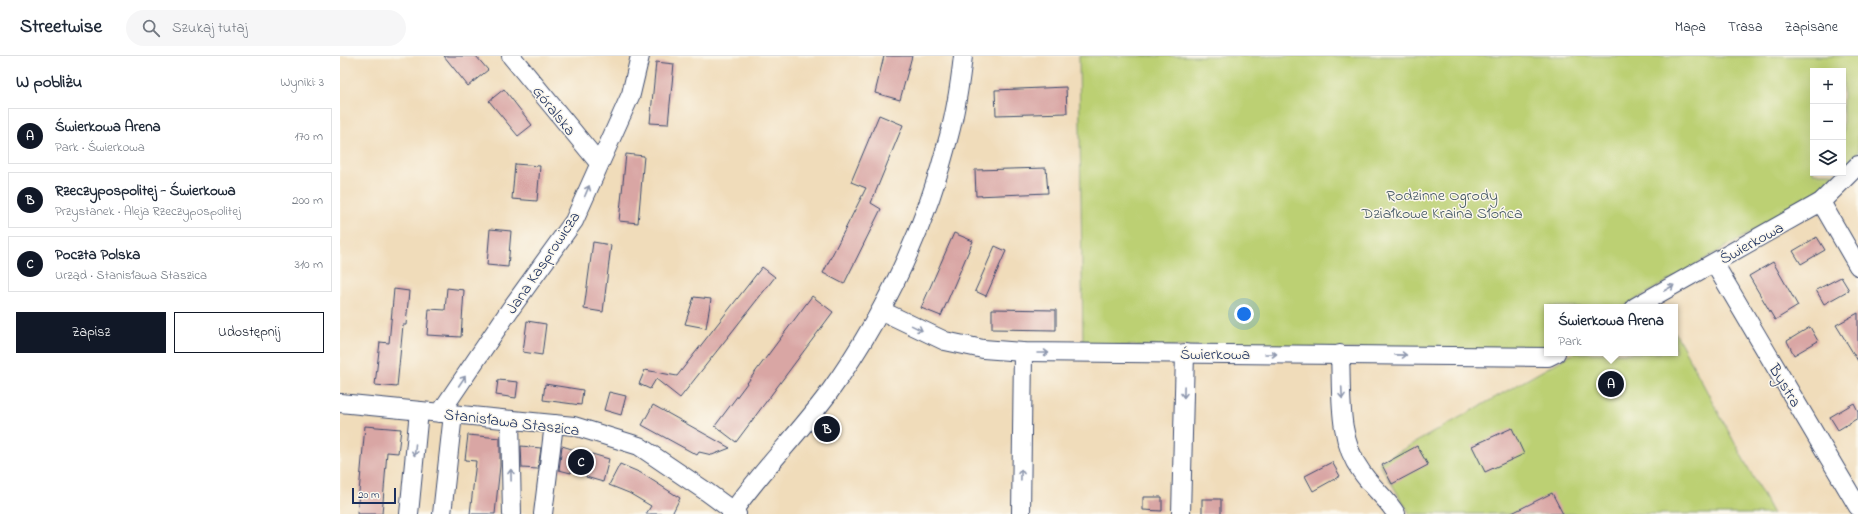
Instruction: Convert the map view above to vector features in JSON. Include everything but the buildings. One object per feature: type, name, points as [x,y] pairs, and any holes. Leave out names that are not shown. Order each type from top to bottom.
[{"type":"street","name":"Góralska","points":[[511,56],[599,163]]},
{"type":"street","name":"Jana Kasprowicza","points":[[446,414],[509,311],[574,221],[631,94],[640,56]]},
{"type":"street","points":[[734,513],[827,395],[858,350],[882,311],[900,273],[934,189],[950,136],[963,56]]},
{"type":"street","name":"Świerkowa","points":[[1640,304],[1821,202],[1858,165]]},
{"type":"street","points":[[1821,202],[1858,266]]},
{"type":"street","name":"Bystra","points":[[1714,263],[1858,507]]},
{"type":"street","name":"Świerkowa","points":[[882,311],[945,341],[983,348],[1023,352],[1550,356]]},
{"type":"street","points":[[1021,514],[1023,352]]},
{"type":"street","points":[[1181,514],[1185,353]]},
{"type":"street","points":[[1340,354],[1343,420],[1350,450],[1360,471],[1392,506],[1396,514]]},
{"type":"street","name":"Stanisława Staszica","points":[[340,403],[574,426],[639,446],[708,492],[734,513]]},
{"type":"street","points":[[409,514],[419,411]]},
{"type":"street","points":[[442,514],[446,414]]},
{"type":"street","points":[[510,420],[512,514]]},
{"type":"street","points":[[544,514],[554,424]]},
{"type":"green space","name":"Rodzinne Ogrody Działkowe Kraina Słońca","points":[[1079,56],[1858,56],[1858,152],[1846,164],[1846,68],[1810,68],[1810,176],[1833,176],[1811,197],[1628,304],[1544,304],[1544,352],[1083,345]]},
{"type":"green space","points":[[1678,338],[1773,514],[1410,514],[1379,463],[1569,356],[1678,356]]},
{"type":"place","name":"Świerkowa Arena","points":[[1611,384]]},
{"type":"place","name":"Rzeczypospolitej - Świerkowa","points":[[827,429]]},
{"type":"place","name":"Poczta Polska","points":[[581,462]]}]
